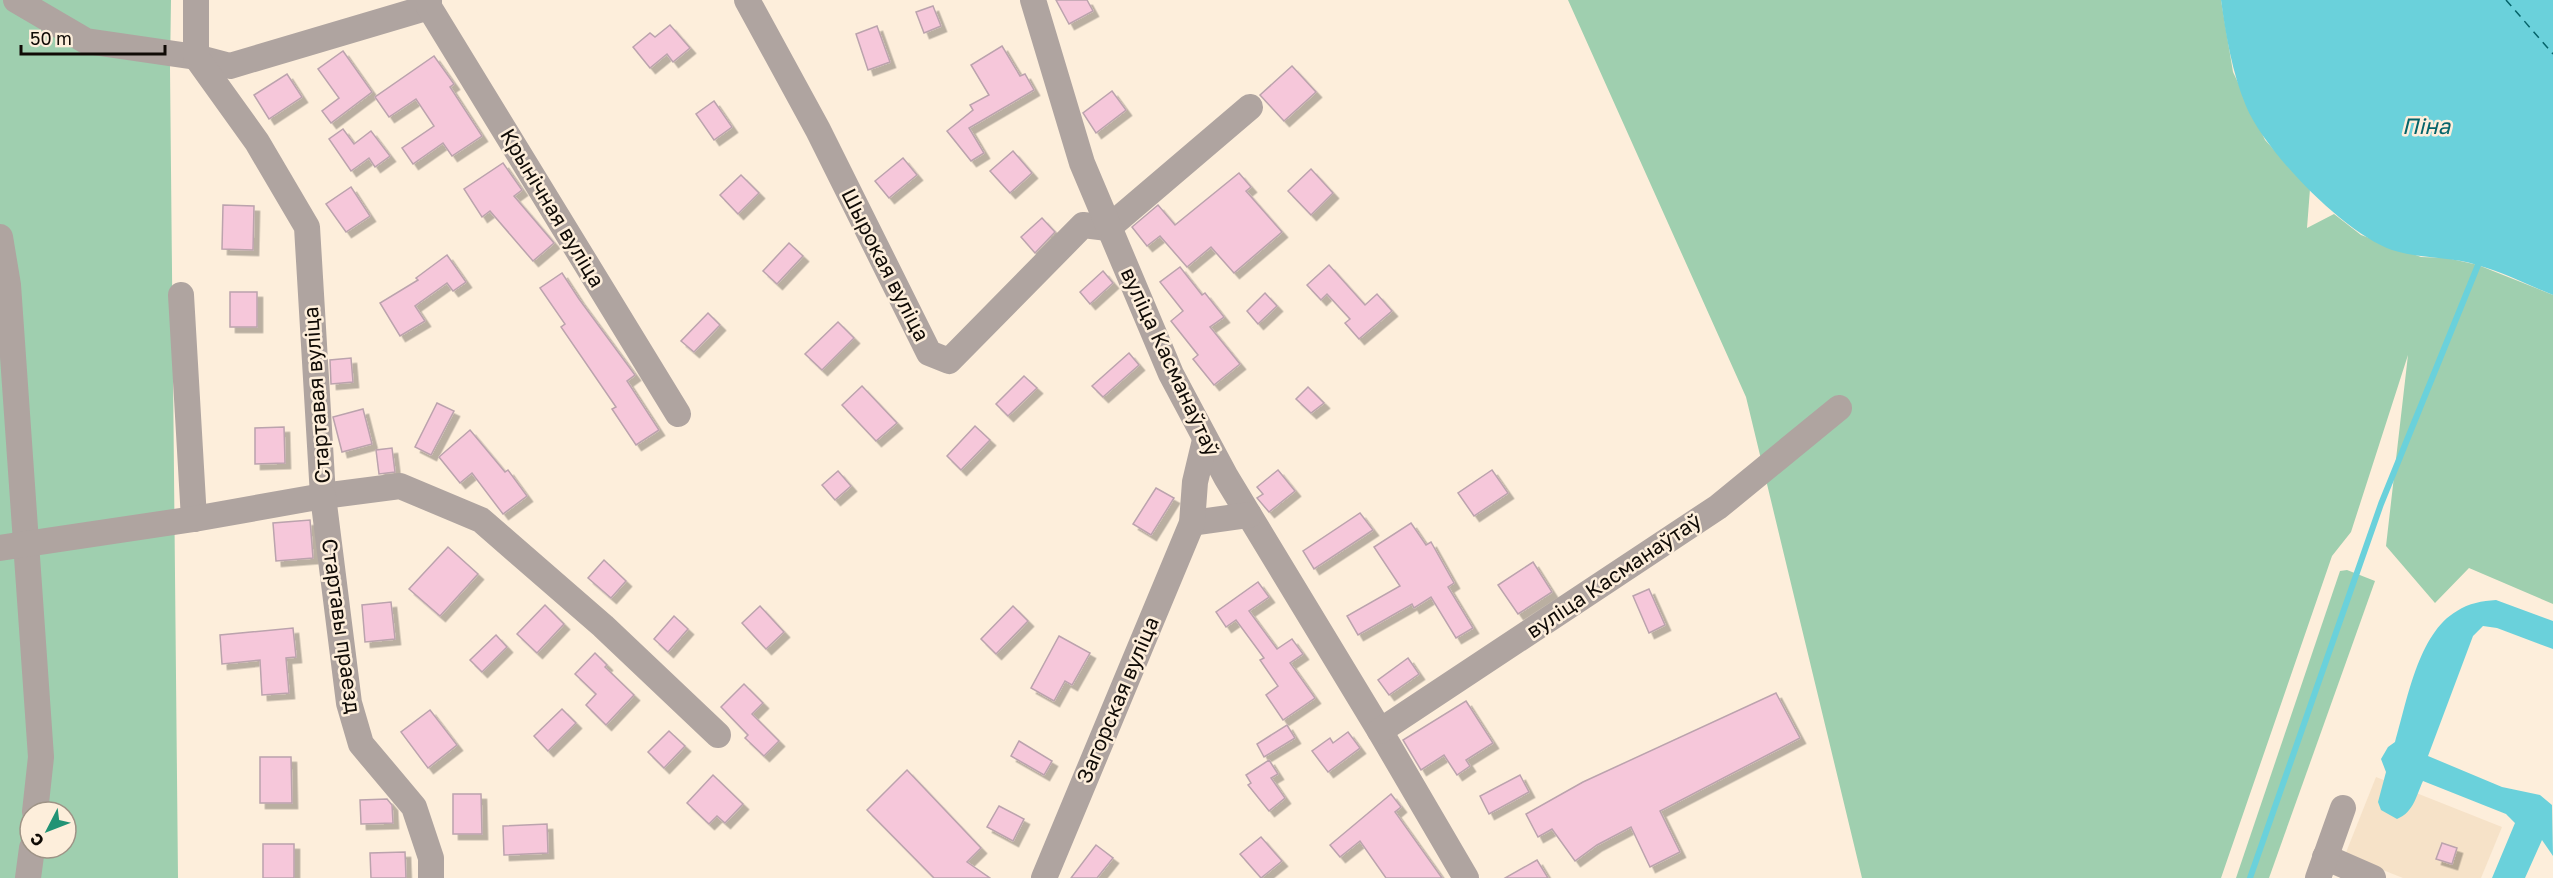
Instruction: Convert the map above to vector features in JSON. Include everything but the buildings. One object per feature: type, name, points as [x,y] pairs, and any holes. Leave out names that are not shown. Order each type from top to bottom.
[{"type":"street","points":[[16,0],[86,41],[196,57],[230,66],[429,4]]},
{"type":"street","points":[[195,0],[196,57]]},
{"type":"street","name":"Шырокая вуліца","points":[[747,0],[818,130],[929,353],[949,361],[1083,225],[1108,228]]},
{"type":"street","name":"вуліца Касманаўтаў","points":[[1033,0],[1082,163],[1171,374],[1205,440],[1466,878]]},
{"type":"street","name":"Крынічная вуліца","points":[[429,4],[678,414]]},
{"type":"street","name":"Стартавая вуліца","points":[[196,57],[257,142],[307,227],[323,496],[400,486],[481,520],[603,626],[718,735]]},
{"type":"street","points":[[1108,228],[1250,108]]},
{"type":"street","points":[[0,237],[8,285],[41,758],[36,800]]},
{"type":"street","points":[[181,295],[194,519]]},
{"type":"street","name":"вуліца Касманаўтаў","points":[[1380,731],[1718,507],[1839,408]]},
{"type":"street","name":"Загорская вуліца","points":[[1044,878],[1192,523],[1195,482],[1205,440]]},
{"type":"street","points":[[0,548],[194,519],[323,496]]},
{"type":"street","name":"Стартавы праезд","points":[[323,496],[349,703],[361,744],[414,807],[431,858],[431,878]]},
{"type":"street","points":[[1192,523],[1249,515]]},
{"type":"street","points":[[2343,808],[2322,868],[2373,878]]},
{"type":"street","points":[[28,878],[30,860]]},
{"type":"shaded area","points":[[2376,777],[2502,827],[2481,878],[2403,878],[2345,855]]},
{"type":"green space","points":[[0,0],[171,0],[178,878],[0,878]]},
{"type":"green space","points":[[1568,0],[2221,0],[2233,72],[2265,140],[2310,189],[2307,228],[2334,214],[2361,235],[2421,257],[2447,258],[2478,265],[2553,295],[2553,604],[2469,568],[2435,603],[2386,546],[2408,355],[2351,532],[2332,556],[2221,878],[1862,878],[1746,397]]},
{"type":"green space","points":[[2347,570],[2375,581],[2269,878],[2236,878],[2340,571]]},
{"type":"water","name":"Піна","points":[[2221,0],[2553,0],[2553,295],[2477,265],[2392,250],[2373,241],[2330,210],[2288,168],[2270,146],[2246,106],[2230,54]]},
{"type":"water","points":[[2496,600],[2553,621],[2553,649],[2497,628],[2483,626],[2473,636],[2428,756],[2502,787],[2540,795],[2552,805],[2553,856],[2542,840],[2525,878],[2492,878],[2515,823],[2506,814],[2423,781],[2411,808],[2397,819],[2381,810],[2378,802],[2386,772],[2381,759],[2388,747],[2395,742],[2423,652],[2444,621],[2457,611],[2476,603]]},
{"type":"waterway","points":[[2250,878],[2381,504],[2478,265]]},
{"type":"ferry route","points":[[2506,0],[2553,54]]}]
